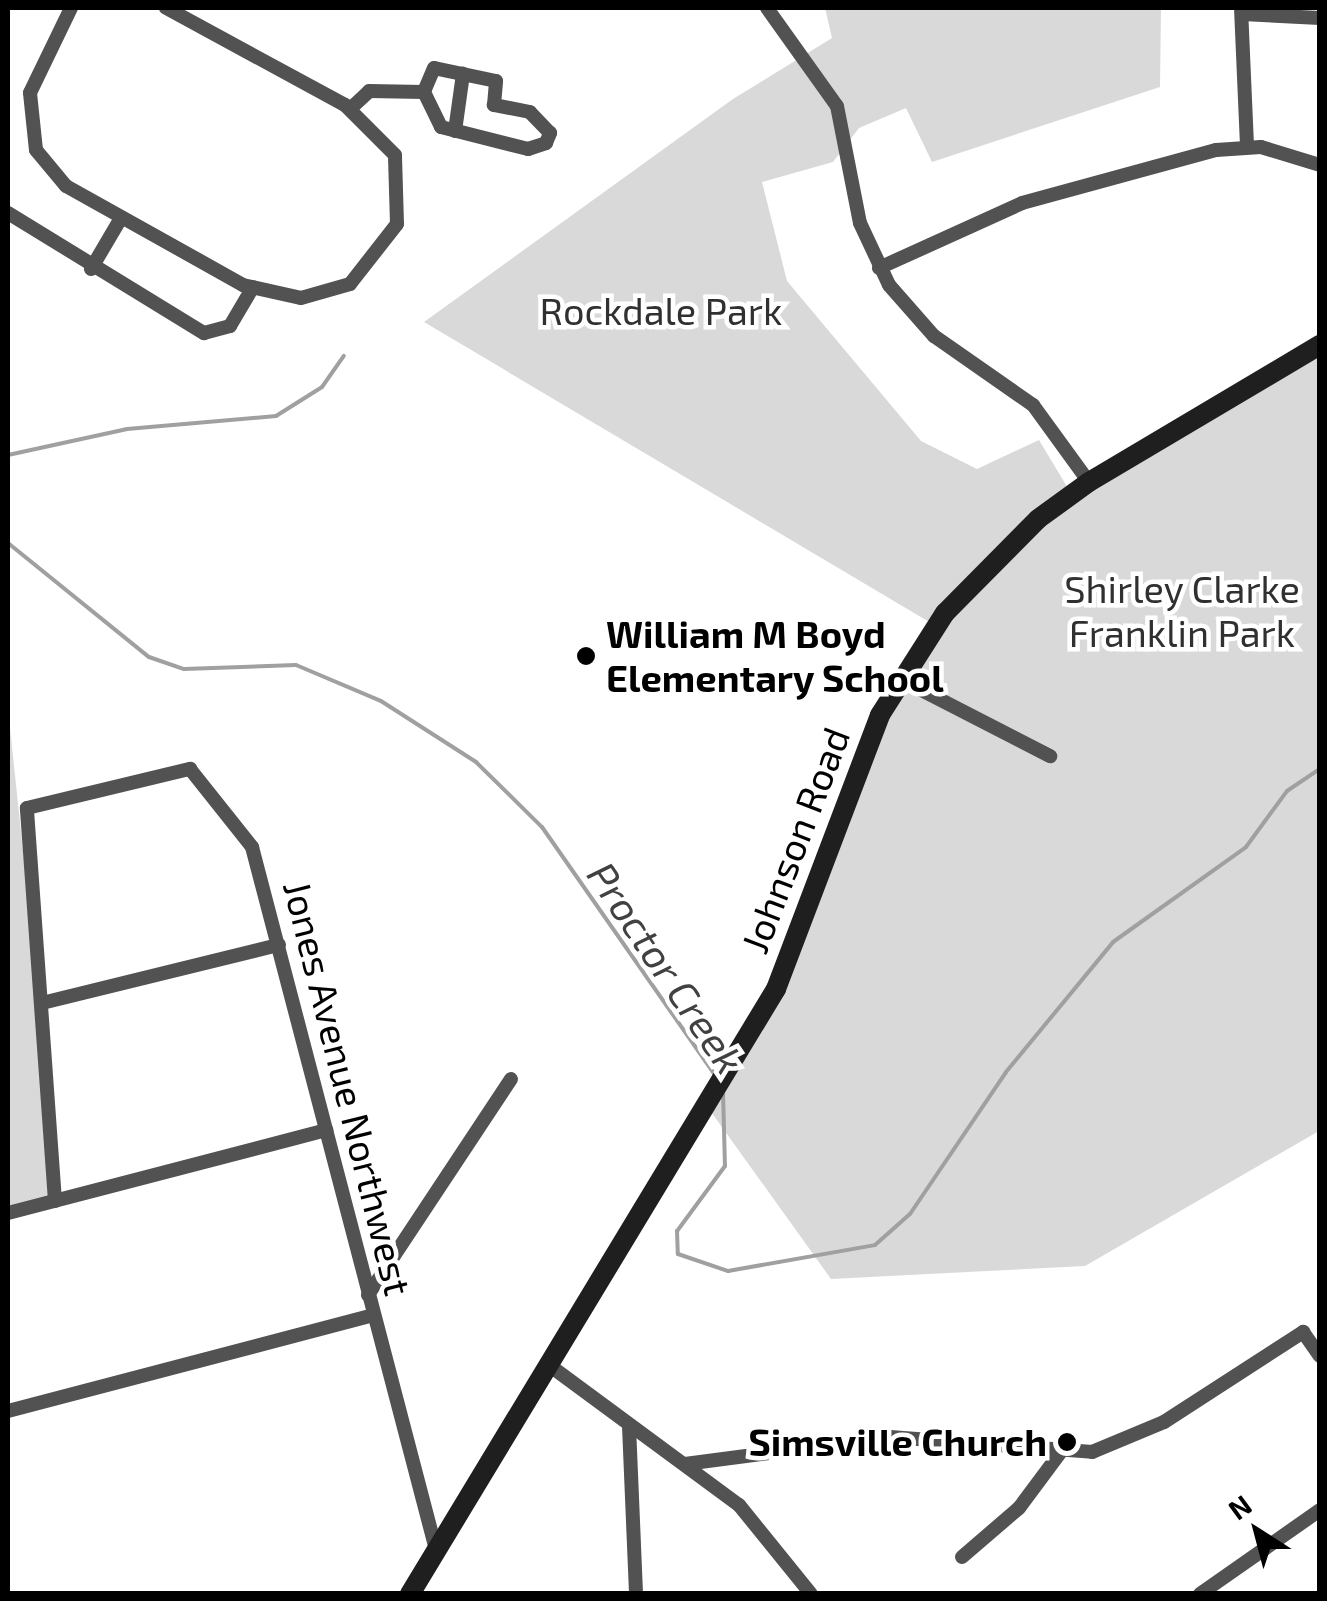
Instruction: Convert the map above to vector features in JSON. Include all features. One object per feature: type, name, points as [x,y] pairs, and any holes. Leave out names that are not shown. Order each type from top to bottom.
[{"type":"street","points":[[71,8],[33,83],[33,135],[66,186],[252,287],[322,296],[382,251],[402,197],[400,172],[378,133],[350,109],[166,8]]},
{"type":"street","points":[[767,8],[837,106],[860,223],[879,268],[934,336],[1033,405],[1090,482]]},
{"type":"street","points":[[1247,146],[1242,11],[1320,18]]},
{"type":"street","points":[[434,68],[463,74],[496,80],[494,104],[530,112],[550,132],[528,149],[455,131],[432,120],[424,92],[434,68]]},
{"type":"street","points":[[455,131],[463,74]]},
{"type":"street","points":[[350,109],[368,92],[424,92]]},
{"type":"street","points":[[879,268],[1022,203],[1247,146],[1320,165]]},
{"type":"street","points":[[8,214],[90,269],[219,336],[252,287]]},
{"type":"street","points":[[90,269],[122,218]]},
{"type":"street","name":"Johnson Road","points":[[410,1594],[791,957],[860,761],[900,678],[985,567],[1090,482],[1320,345]]},
{"type":"street","points":[[900,678],[1050,756]]},
{"type":"street","name":"Jones Avenue Northwest","points":[[42,1003],[27,808],[190,769],[252,846],[436,1550]]},
{"type":"street","points":[[55,1201],[42,1003],[279,945]]},
{"type":"street","points":[[368,1295],[511,1079]]},
{"type":"street","points":[[8,1212],[326,1130]]},
{"type":"street","points":[[8,1412],[373,1315]]},
{"type":"street","points":[[685,1464],[890,1436],[1063,1449],[1131,1439],[1303,1332],[1320,1356]]},
{"type":"street","points":[[549,1365],[685,1464],[782,1549],[810,1594]]},
{"type":"street","points":[[629,1426],[636,1594]]},
{"type":"street","points":[[962,1557],[1019,1508],[1063,1449]]},
{"type":"street","points":[[1200,1594],[1320,1510]]},
{"type":"green space","points":[[825,8],[1161,8],[1160,87],[932,162],[906,108],[859,128],[833,162],[762,182],[787,281],[921,441],[977,469],[1039,440],[1072,495],[1319,352],[1319,1131],[1085,1266],[831,1279],[709,1109],[740,1056],[846,791],[936,626],[424,322],[733,99],[832,38]]},
{"type":"green space","points":[[8,709],[60,1200],[8,1214]]},
{"type":"waterway","points":[[8,455],[127,429],[276,416],[322,387],[344,356]]},
{"type":"waterway","name":"Proctor Creek","points":[[8,543],[149,657],[184,669],[296,665],[381,701],[476,762],[542,827],[714,1074]]},
{"type":"waterway","name":"Proctor Creek","points":[[723,1091],[725,1166],[677,1231],[678,1254],[728,1271],[875,1245],[910,1214],[1006,1072],[1113,942],[1246,847],[1287,791],[1320,769]]},
{"type":"place","name":"William M Boyd Elementary School","points":[[586,656]]},
{"type":"place","name":"Simsville Church","points":[[1067,1442]]},
{"type":"park label","name":"Rockdale Park","points":[[661,311]]},
{"type":"park label","name":"Shirley Clarke Franklin Park","points":[[1182,611]]}]
